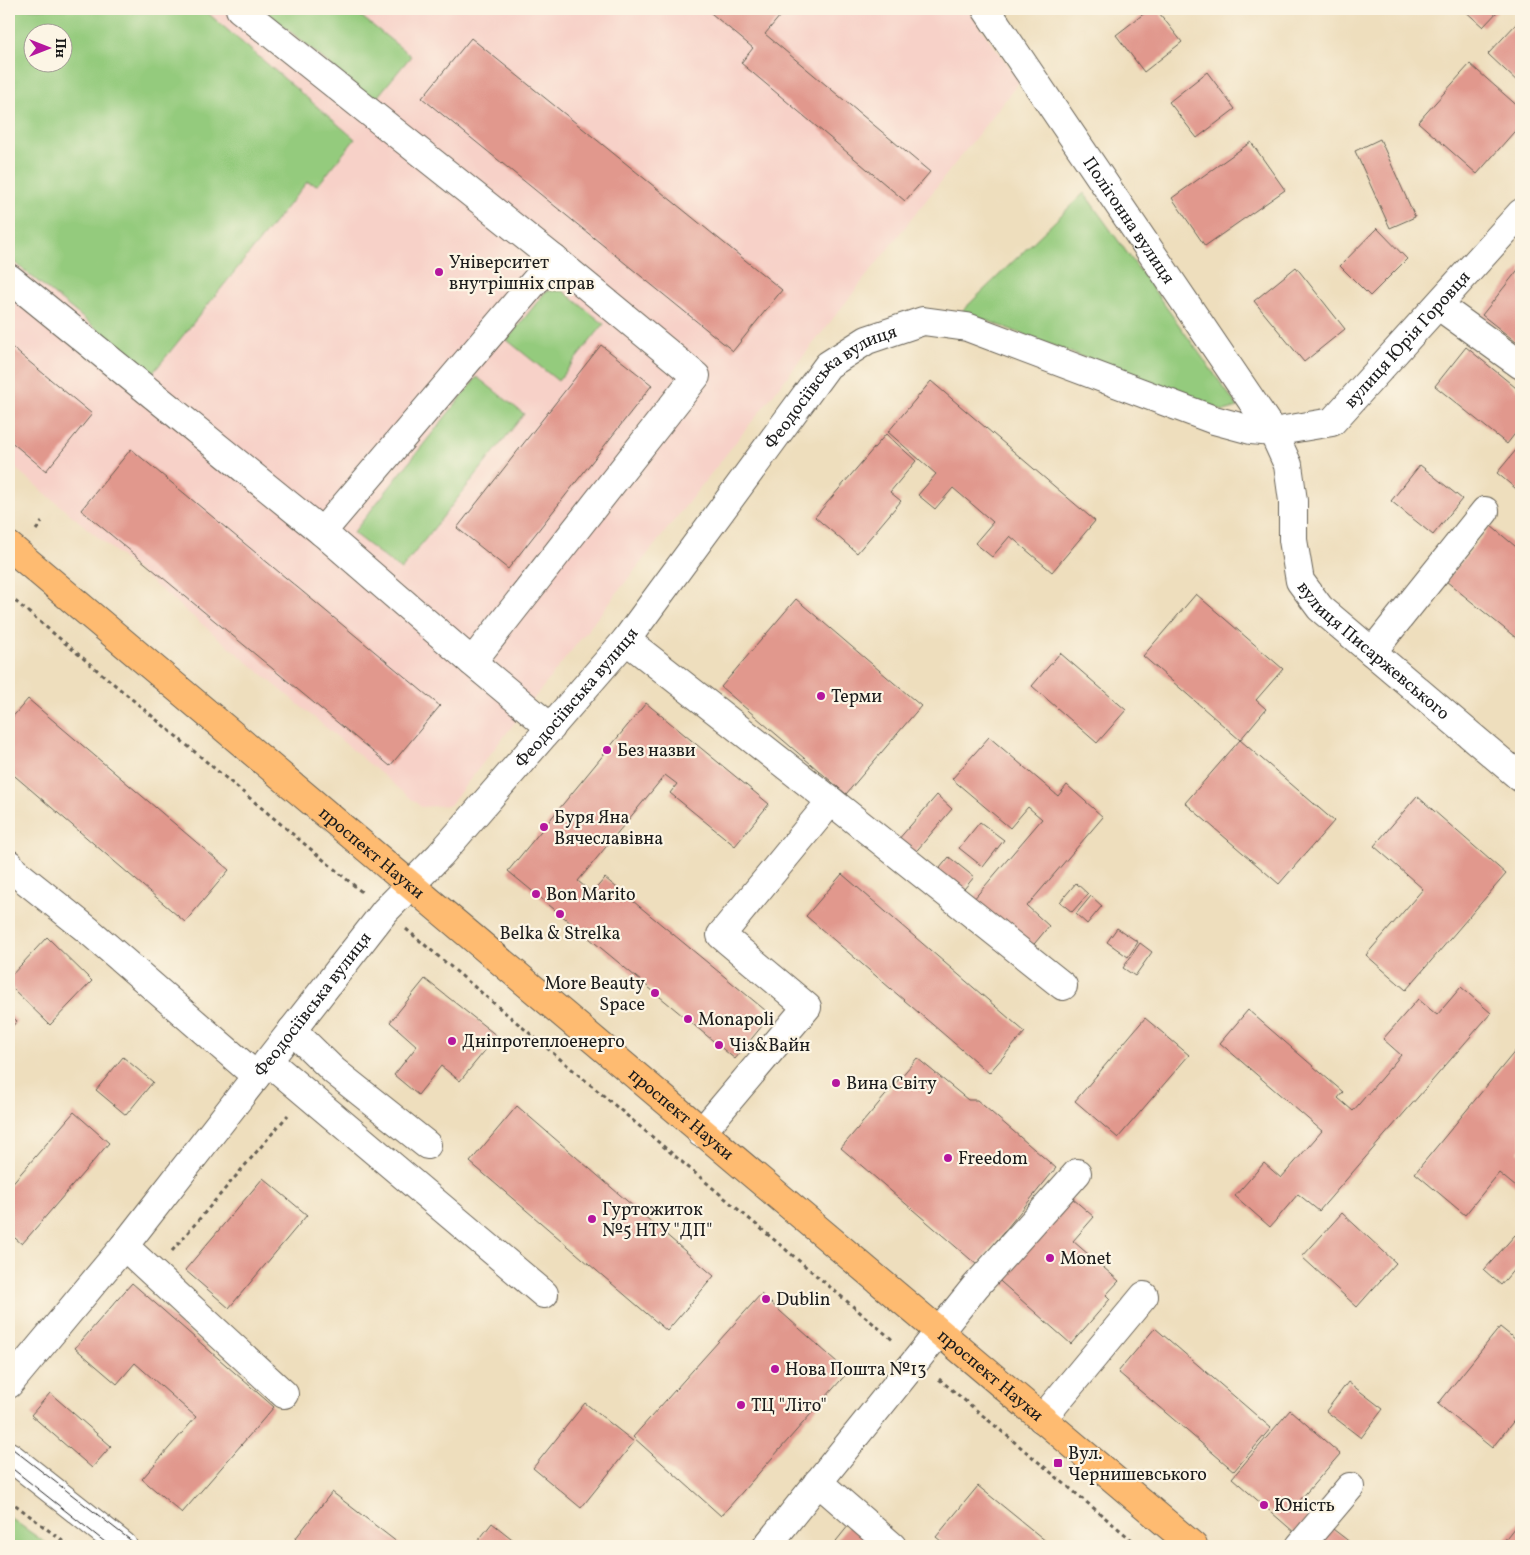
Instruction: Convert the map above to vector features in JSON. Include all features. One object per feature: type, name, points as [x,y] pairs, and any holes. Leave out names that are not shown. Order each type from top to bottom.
[{"type":"main road","name":"проспект Науки","points":[[9,546],[411,885],[701,1133],[1193,1546]]},
{"type":"street","points":[[240,9],[554,259],[696,376],[472,662]]},
{"type":"street","name":"Полігонна вулиця","points":[[986,9],[1273,432]]},
{"type":"street","name":"вулиця Юрія Горовця","points":[[1273,432],[1332,422],[1521,214]]},
{"type":"street","points":[[322,532],[554,259]]},
{"type":"street","points":[[9,278],[322,532],[551,728]]},
{"type":"street","points":[[1439,306],[1521,364]]},
{"type":"street","name":"Феодосіївська вулиця","points":[[9,1384],[124,1246],[385,911],[440,855],[626,640],[828,365],[867,340],[923,321],[967,327],[1214,420],[1251,430],[1273,432]]},
{"type":"street","name":"вулиця Писаржевського","points":[[1273,432],[1288,464],[1293,501],[1292,540],[1300,581],[1320,608],[1521,778]]},
{"type":"street","points":[[1372,652],[1485,511]]},
{"type":"street","points":[[626,640],[1063,986]]},
{"type":"street","points":[[701,1133],[807,1007],[721,935],[831,801]]},
{"type":"street","points":[[9,864],[14,871],[262,1068],[306,1094],[544,1294]]},
{"type":"street","points":[[292,1030],[334,1071],[427,1145]]},
{"type":"street","points":[[767,1546],[975,1287],[1077,1173]]},
{"type":"street","points":[[124,1246],[284,1394]]},
{"type":"street","points":[[1042,1419],[1144,1296]]},
{"type":"street","points":[[9,1456],[123,1546]]},
{"type":"street","points":[[818,1482],[892,1546]]},
{"type":"street","points":[[1300,1546],[1350,1486]]},
{"type":"path","points":[[9,596],[385,911],[915,1360],[1139,1546]]},
{"type":"path","points":[[153,1273],[306,1094]]},
{"type":"path","points":[[9,1500],[69,1546]]},
{"type":"shaded area","name":"Університет внутрішніх справ","points":[[9,9],[967,9],[1020,81],[450,805],[421,807],[9,463]]},
{"type":"green space","points":[[9,9],[203,9],[355,139],[318,185],[307,182],[152,374],[9,258]]},
{"type":"green space","points":[[263,9],[352,9],[411,56],[374,101]]},
{"type":"green space","points":[[1084,193],[1238,407],[1224,411],[962,311]]},
{"type":"green space","points":[[546,291],[563,291],[604,324],[558,381],[507,340]]},
{"type":"green space","points":[[477,377],[524,414],[401,570],[353,533]]},
{"type":"green space","points":[[9,1517],[50,1546],[9,1546]]},
{"type":"building","points":[[706,9],[784,9],[765,34],[930,172],[905,201],[741,63],[753,48]]},
{"type":"building","points":[[1150,9],[1156,9],[1182,42],[1144,72],[1116,35]]},
{"type":"building","points":[[1463,9],[1500,9],[1483,27]]},
{"type":"building","points":[[1517,23],[1521,27],[1521,85],[1488,54]]},
{"type":"building","points":[[471,38],[782,290],[733,351],[422,98]]},
{"type":"building","points":[[1470,64],[1521,109],[1521,124],[1477,174],[1418,122]]},
{"type":"building","points":[[1207,72],[1235,109],[1197,138],[1169,102]]},
{"type":"building","points":[[1380,139],[1415,217],[1390,228],[1355,151]]},
{"type":"building","points":[[1251,142],[1285,190],[1205,246],[1172,198]]},
{"type":"building","points":[[1377,228],[1407,259],[1370,296],[1340,266]]},
{"type":"building","points":[[1521,266],[1521,346],[1482,315]]},
{"type":"building","points":[[1296,267],[1345,329],[1304,362],[1254,301]]},
{"type":"building","points":[[9,345],[92,414],[46,471],[9,440]]},
{"type":"building","points":[[601,345],[652,385],[508,569],[457,528]]},
{"type":"building","points":[[1466,347],[1521,392],[1521,426],[1507,444],[1435,386]]},
{"type":"building","points":[[931,381],[1095,521],[1052,572],[1010,536],[992,557],[975,543],[993,522],[953,488],[935,509],[918,495],[936,474],[888,432]]},
{"type":"building","points":[[886,434],[916,461],[890,492],[901,501],[857,553],[815,517]]},
{"type":"building","points":[[1521,444],[1521,493],[1497,473]]},
{"type":"building","points":[[131,449],[440,706],[390,766],[81,510]]},
{"type":"building","points":[[1420,465],[1462,499],[1433,535],[1391,501]]},
{"type":"building","points":[[1491,526],[1521,551],[1521,642],[1446,581]]},
{"type":"building","points":[[1196,594],[1283,669],[1256,700],[1266,709],[1240,740],[1143,656]]},
{"type":"building","name":"Терми","points":[[796,599],[921,706],[846,794],[721,687]]},
{"type":"building","points":[[1060,653],[1126,710],[1097,743],[1032,686]]},
{"type":"building","points":[[28,699],[229,870],[185,922],[9,771],[9,721]]},
{"type":"building","points":[[646,703],[769,804],[735,846],[670,793],[677,784],[665,775],[578,881],[592,893],[605,878],[771,1015],[735,1059],[508,871]]},
{"type":"building","points":[[989,737],[1058,796],[1067,785],[1103,817],[1027,906],[1049,926],[1030,949],[973,900],[1042,819],[1028,807],[1010,828],[952,779]]},
{"type":"building","points":[[1240,740],[1334,821],[1279,884],[1185,803]]},
{"type":"building","points":[[937,795],[952,809],[913,855],[897,841]]},
{"type":"building","points":[[1417,796],[1506,874],[1406,990],[1366,955],[1423,889],[1374,846]]},
{"type":"building","points":[[980,822],[1004,840],[983,867],[959,848]]},
{"type":"building","points":[[949,857],[974,877],[960,894],[935,874]]},
{"type":"building","points":[[842,874],[1025,1032],[989,1073],[806,916]]},
{"type":"building","points":[[1076,883],[1088,894],[1072,912],[1060,902]]},
{"type":"building","points":[[1091,896],[1102,906],[1087,924],[1076,914]]},
{"type":"building","points":[[1117,928],[1138,942],[1128,957],[1107,942]]},
{"type":"building","points":[[47,937],[92,981],[50,1025],[9,985],[9,978]]},
{"type":"building","points":[[1140,943],[1152,952],[1135,976],[1123,968]]},
{"type":"building","name":"Дніпротеплоенерго","points":[[425,979],[497,1036],[460,1081],[441,1066],[418,1095],[394,1075],[417,1046],[390,1022]]},
{"type":"building","points":[[1461,987],[1491,1013],[1319,1211],[1298,1194],[1270,1227],[1235,1196],[1264,1163],[1281,1178],[1322,1131],[1220,1043],[1248,1010],[1343,1092],[1338,1098],[1353,1111],[1401,1055],[1383,1039],[1418,999],[1437,1015]]},
{"type":"building","points":[[9,1014],[17,1021],[9,1030]]},
{"type":"building","points":[[1145,1018],[1189,1055],[1118,1138],[1075,1101]]},
{"type":"building","points":[[1521,1044],[1521,1147],[1518,1151],[1521,1154],[1521,1181],[1516,1187],[1499,1173],[1465,1215],[1415,1173]]},
{"type":"building","points":[[123,1057],[153,1082],[126,1115],[96,1090]]},
{"type":"building","name":"Freedom","points":[[917,1058],[968,1100],[977,1100],[1056,1168],[977,1265],[841,1148]]},
{"type":"building","name":"Гуртожиток №5 НТУ \"ДП\"","points":[[517,1106],[714,1276],[667,1331],[470,1162]]},
{"type":"building","points":[[74,1112],[109,1143],[22,1244],[9,1233],[9,1187]]},
{"type":"building","points":[[263,1178],[307,1215],[229,1308],[185,1270]]},
{"type":"building","name":"Monet","points":[[1065,1192],[1094,1217],[1073,1241],[1119,1281],[1106,1295],[1110,1299],[1071,1344],[993,1275]]},
{"type":"building","points":[[1342,1213],[1396,1263],[1357,1307],[1302,1257]]},
{"type":"building","points":[[1515,1235],[1521,1240],[1521,1261],[1501,1285],[1484,1270]]},
{"type":"building","points":[[132,1283],[274,1407],[182,1513],[142,1479],[196,1417],[135,1363],[117,1384],[75,1348]]},
{"type":"building","name":"ТЦ \"Літо\"","points":[[761,1294],[848,1372],[721,1516],[633,1437]]},
{"type":"building","points":[[1500,1327],[1521,1344],[1521,1412],[1492,1448],[1438,1404]]},
{"type":"building","points":[[1155,1328],[1271,1428],[1234,1471],[1118,1372]]},
{"type":"building","points":[[1348,1382],[1383,1409],[1361,1438],[1326,1411]]},
{"type":"building","points":[[50,1393],[111,1446],[92,1468],[31,1415]]},
{"type":"building","points":[[585,1403],[634,1442],[581,1508],[533,1468]]},
{"type":"building","points":[[1290,1410],[1340,1454],[1300,1500],[1313,1512],[1295,1533],[1232,1478]]},
{"type":"building","points":[[978,1486],[1052,1546],[947,1546],[936,1537]]},
{"type":"building","points":[[332,1492],[402,1546],[305,1546],[295,1539]]},
{"type":"building","points":[[1521,1519],[1521,1546],[1500,1546],[1518,1523]]},
{"type":"building","points":[[492,1523],[521,1546],[474,1546]]},
{"type":"building","points":[[849,1525],[875,1546],[832,1546]]},
{"type":"building","points":[[1329,1526],[1355,1546],[1313,1546]]},
{"type":"tram line","points":[[9,1446],[138,1546]]},
{"type":"tram line","points":[[9,1466],[110,1546]]},
{"type":"place","name":"Університет внутрішніх справ","points":[[439,272]]},
{"type":"place","name":"Терми","points":[[821,696]]},
{"type":"place","name":"Без назви","points":[[607,750]]},
{"type":"place","name":"Буря Яна Вячеславівна","points":[[544,827]]},
{"type":"place","name":"Bon Marito","points":[[536,894]]},
{"type":"place","name":"Belka & Strelka","points":[[560,914]]},
{"type":"place","name":"More Beauty Space","points":[[655,993]]},
{"type":"place","name":"Monapoli","points":[[688,1019]]},
{"type":"place","name":"Дніпротеплоенерго","points":[[452,1041]]},
{"type":"place","name":"Чіз&Вайн","points":[[719,1045]]},
{"type":"place","name":"Вина Світу","points":[[836,1083]]},
{"type":"place","name":"Freedom","points":[[948,1158]]},
{"type":"place","name":"Гуртожиток №5 НТУ \"ДП\"","points":[[592,1219]]},
{"type":"place","name":"Monet","points":[[1050,1258]]},
{"type":"place","name":"Dublin","points":[[766,1299]]},
{"type":"place","name":"Нова Пошта №13","points":[[775,1369]]},
{"type":"place","name":"ТЦ \"Літо\"","points":[[741,1405]]},
{"type":"place","name":"Вул. Чернишевського","points":[[1058,1463]]},
{"type":"place","name":"Юність","points":[[1264,1505]]}]
